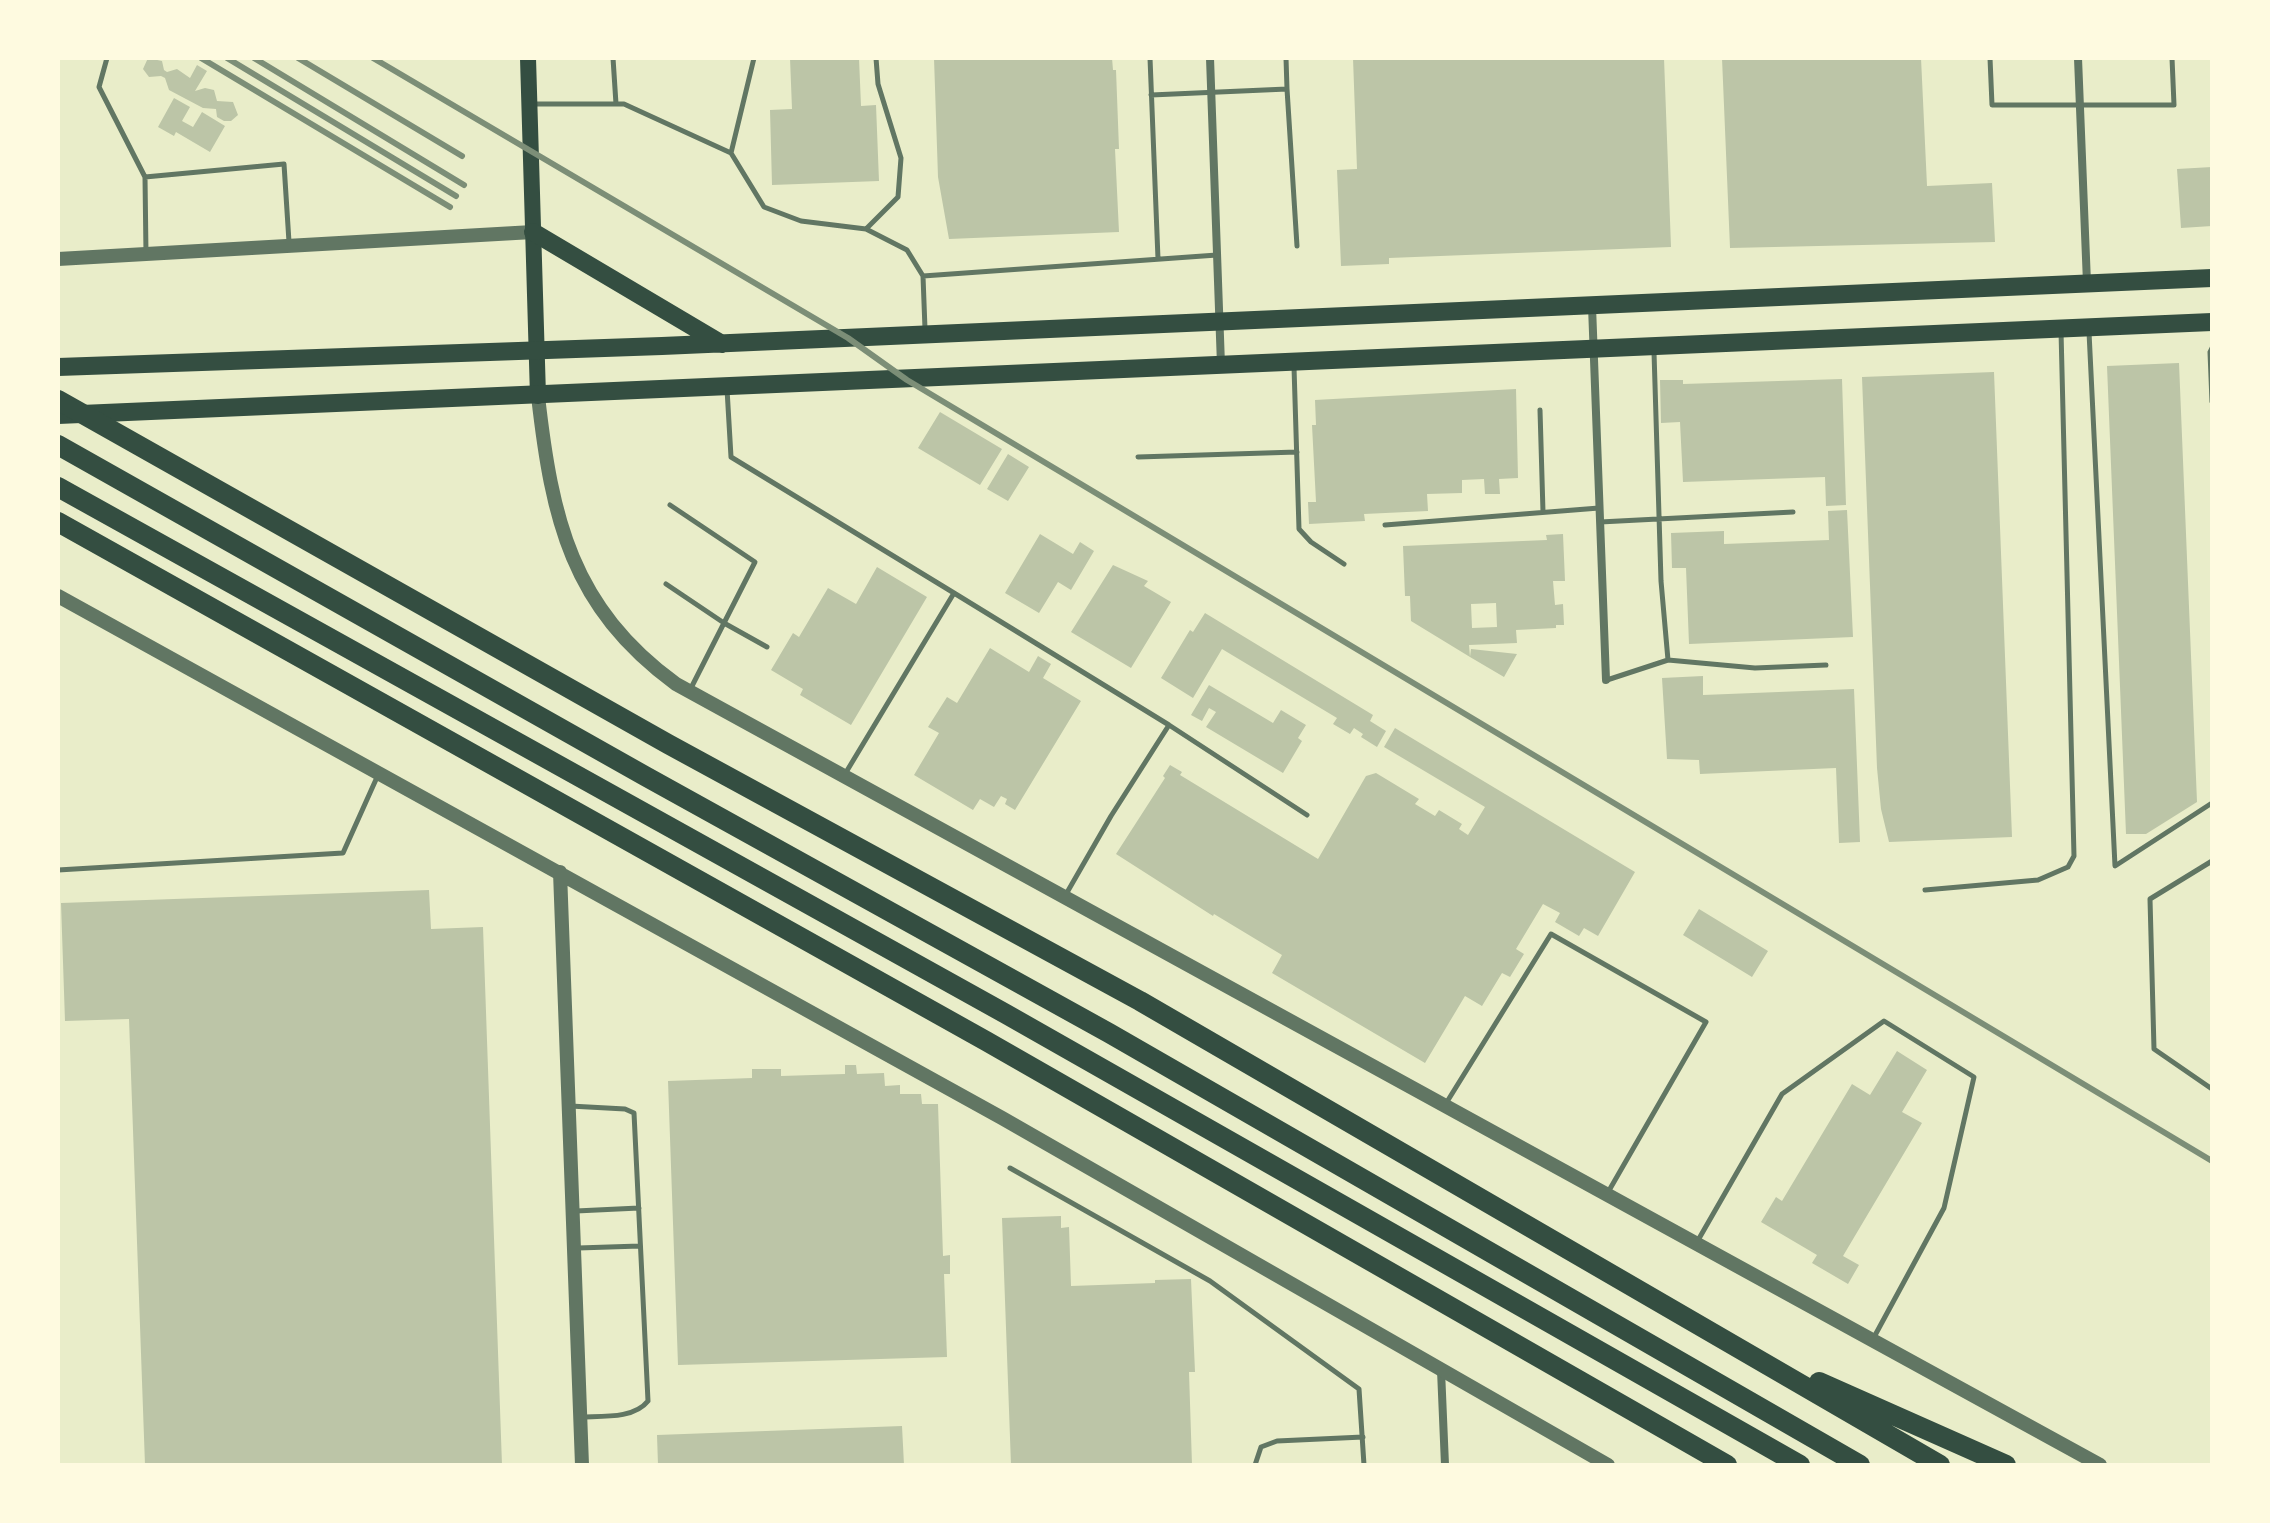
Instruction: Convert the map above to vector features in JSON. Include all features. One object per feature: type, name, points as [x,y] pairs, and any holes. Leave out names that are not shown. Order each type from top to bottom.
[{"type":"highway","points":[[58,400],[668,744],[1140,1001],[1940,1465]]},
{"type":"highway","points":[[58,445],[632,769],[1082,1018],[1860,1465]]},
{"type":"highway","points":[[58,487],[1020,1021],[1800,1465]]},
{"type":"highway","points":[[58,522],[986,1041],[1727,1465]]},
{"type":"highway","points":[[1720,1338],[2006,1465]]},
{"type":"highway","points":[[1591,1388],[1707,1465]]},
{"type":"main road","points":[[528,58],[538,396]]},
{"type":"main road","points":[[533,232],[722,344]]},
{"type":"main road","points":[[58,367],[722,344],[2212,278]]},
{"type":"main road","points":[[58,415],[2212,322]]},
{"type":"street","points":[[1210,58],[1221,366]]},
{"type":"street","points":[[2078,58],[2087,284]]},
{"type":"street","points":[[58,259],[533,232]]},
{"type":"street","points":[[1592,306],[1606,680]]},
{"type":"street","points":[[538,396],[550,490],[562,532],[599,608],[620,636],[647,663],[690,691],[2100,1465]]},
{"type":"street","points":[[58,596],[1002,1118],[1608,1465]]},
{"type":"street","points":[[560,872],[582,1465]]},
{"type":"street","points":[[1441,1369],[1445,1465]]},
{"type":"lane","points":[[107,58],[99,87],[145,177],[146,255]]},
{"type":"lane","points":[[613,58],[616,104]]},
{"type":"lane","points":[[731,153],[754,58]]},
{"type":"lane","points":[[866,229],[898,197],[901,158],[878,84],[876,58]]},
{"type":"lane","points":[[1150,58],[1158,259]]},
{"type":"lane","points":[[1286,58],[1297,246]]},
{"type":"lane","points":[[1990,58],[1992,105],[2174,105],[2172,58]]},
{"type":"lane","points":[[1151,95],[1287,89]]},
{"type":"lane","points":[[529,104],[624,104],[731,153],[764,207],[801,221],[866,229],[907,250],[923,276],[925,335]]},
{"type":"lane","points":[[145,177],[284,164],[290,247]]},
{"type":"lane","points":[[923,276],[1217,255]]},
{"type":"lane","points":[[2089,328],[2115,866],[2212,803]]},
{"type":"lane","points":[[1925,890],[2038,880],[2068,867],[2074,856],[2061,329]]},
{"type":"lane","points":[[1654,347],[1661,581],[1668,660]]},
{"type":"lane","points":[[2212,348],[2212,402]]},
{"type":"lane","points":[[1294,363],[1299,529],[1311,542],[1344,564]]},
{"type":"lane","points":[[727,388],[731,457],[1169,725],[1307,815]]},
{"type":"lane","points":[[1540,410],[1543,512]]},
{"type":"lane","points":[[1138,457],[1297,452]]},
{"type":"lane","points":[[670,505],[755,562],[690,691]]},
{"type":"lane","points":[[1385,525],[1600,508]]},
{"type":"lane","points":[[1600,522],[1793,512]]},
{"type":"lane","points":[[666,584],[767,647]]},
{"type":"lane","points":[[844,776],[954,593]]},
{"type":"lane","points":[[1606,680],[1668,660],[1755,668],[1826,665]]},
{"type":"lane","points":[[1065,897],[1111,816],[1169,725]]},
{"type":"lane","points":[[58,870],[343,853],[379,773]]},
{"type":"lane","points":[[2212,861],[2150,899],[2154,1049],[2212,1089]]},
{"type":"lane","points":[[1445,1105],[1551,934],[1706,1022],[1607,1195]]},
{"type":"lane","points":[[1696,1243],[1782,1094],[1884,1021],[1974,1077],[1944,1208],[1872,1340]]},
{"type":"lane","points":[[568,1106],[625,1109],[634,1113],[648,1401],[643,1408],[634,1412],[580,1417]]},
{"type":"lane","points":[[1010,1168],[1210,1281],[1359,1389],[1364,1465]]},
{"type":"lane","points":[[572,1211],[639,1208]]},
{"type":"lane","points":[[574,1249],[640,1246]]},
{"type":"lane","points":[[1255,1465],[1261,1447],[1277,1441],[1363,1437]]},
{"type":"building","points":[[148,58],[162,61],[167,72],[177,69],[190,78],[197,65],[207,71],[195,91],[205,88],[214,90],[217,101],[233,102],[238,115],[231,121],[224,121],[217,117],[216,109],[203,108],[169,90],[165,78],[149,77],[143,69]]},
{"type":"building","points":[[790,58],[859,58],[861,106],[876,105],[879,181],[772,185],[770,110],[792,109]]},
{"type":"building","points":[[934,58],[1112,58],[1113,70],[1116,70],[1119,149],[1115,149],[1119,232],[949,239],[938,177]]},
{"type":"building","points":[[1353,58],[1664,58],[1671,247],[1389,258],[1389,264],[1341,266],[1337,170],[1357,169]]},
{"type":"building","points":[[1722,58],[1921,58],[1927,186],[1992,183],[1995,242],[1730,248]]},
{"type":"building","points":[[174,98],[190,107],[182,121],[193,127],[202,112],[225,126],[210,152],[176,132],[174,136],[158,127]]},
{"type":"building","points":[[2212,167],[2212,226],[2181,228],[2177,169]]},
{"type":"building","points":[[2179,363],[2197,802],[2146,834],[2126,834],[2107,366]]},
{"type":"building","points":[[1994,372],[2012,837],[1889,842],[1881,809],[1877,768],[1862,377]]},
{"type":"building","points":[[1842,379],[1846,505],[1826,506],[1825,477],[1683,482],[1680,422],[1661,423],[1660,380],[1683,380],[1683,384]]},
{"type":"building","points":[[1516,389],[1518,478],[1499,479],[1500,494],[1485,494],[1484,479],[1462,480],[1462,493],[1427,494],[1428,511],[1364,514],[1365,521],[1309,524],[1308,502],[1316,502],[1312,425],[1316,425],[1315,400]]},
{"type":"building","points":[[940,412],[1002,449],[980,485],[918,448]]},
{"type":"building","points":[[1008,454],[1029,467],[1008,501],[987,489]]},
{"type":"building","points":[[1847,510],[1853,637],[1689,644],[1686,568],[1672,568],[1671,533],[1724,531],[1724,544],[1829,540],[1828,511]]},
{"type":"building","points":[[1040,534],[1073,554],[1080,542],[1094,551],[1071,590],[1058,582],[1039,613],[1005,593]]},
{"type":"building","points":[[1563,534],[1565,581],[1553,581],[1555,605],[1563,604],[1564,625],[1516,630],[1517,643],[1469,645],[1470,657],[1411,621],[1410,596],[1405,596],[1403,546],[1547,540],[1546,535]],"holes":[[[1496,603],[1497,627],[1472,628],[1471,604]]]},
{"type":"building","points":[[1113,565],[1148,581],[1144,586],[1171,602],[1131,668],[1071,632]]},
{"type":"building","points":[[877,567],[927,597],[851,725],[800,695],[803,689],[771,670],[793,633],[799,637],[828,588],[856,604]]},
{"type":"building","points":[[1205,613],[1373,715],[1370,721],[1386,731],[1377,747],[1361,737],[1363,734],[1354,728],[1350,734],[1333,724],[1337,718],[1222,649],[1193,698],[1161,678],[1190,630],[1193,632]]},
{"type":"building","points":[[990,648],[1029,672],[1038,656],[1051,664],[1043,678],[1081,701],[1015,810],[1005,804],[1007,799],[1001,796],[994,807],[980,799],[973,810],[914,775],[939,733],[928,727],[947,697],[957,703]]},
{"type":"building","points":[[1471,649],[1517,654],[1504,677],[1470,657]]},
{"type":"building","points":[[1703,676],[1703,695],[1854,689],[1860,842],[1839,843],[1836,768],[1700,774],[1699,760],[1667,759],[1662,678]]},
{"type":"building","points":[[1209,685],[1273,723],[1281,710],[1306,725],[1298,738],[1302,741],[1283,773],[1206,727],[1216,712],[1209,708],[1202,721],[1191,715]]},
{"type":"building","points":[[1395,728],[1635,872],[1598,936],[1584,928],[1579,936],[1555,922],[1560,913],[1543,904],[1516,949],[1524,954],[1510,977],[1502,973],[1482,1006],[1465,996],[1425,1063],[1272,973],[1282,955],[1213,916],[1116,854],[1165,778],[1163,776],[1170,765],[1182,772],[1180,775],[1318,859],[1366,776],[1376,773],[1419,799],[1415,804],[1435,816],[1439,810],[1462,824],[1459,829],[1468,835],[1485,807],[1384,747]]},
{"type":"building","points":[[429,890],[431,929],[483,927],[502,1465],[145,1465],[129,1019],[65,1021],[61,903]]},
{"type":"building","points":[[1699,909],[1768,951],[1752,977],[1683,935]]},
{"type":"building","points":[[1897,1051],[1927,1070],[1902,1112],[1922,1123],[1843,1256],[1859,1265],[1848,1284],[1812,1263],[1817,1255],[1761,1222],[1776,1197],[1782,1201],[1852,1084],[1870,1095]]},
{"type":"building","points":[[845,1065],[856,1065],[857,1074],[884,1073],[885,1086],[900,1085],[900,1094],[921,1094],[922,1104],[938,1104],[943,1256],[950,1255],[950,1274],[944,1274],[947,1357],[678,1365],[668,1081],[752,1078],[752,1069],[781,1069],[781,1076],[845,1074]]},
{"type":"building","points":[[1061,1216],[1061,1228],[1069,1227],[1071,1286],[1191,1279],[1195,1372],[1189,1372],[1192,1465],[1011,1465],[1002,1218]]},
{"type":"building","points":[[902,1426],[904,1465],[658,1465],[657,1435]]},
{"type":"railway","points":[[201,58],[450,207]]},
{"type":"railway","points":[[227,58],[456,196]]},
{"type":"railway","points":[[254,58],[464,185]]},
{"type":"railway","points":[[298,58],[462,156]]},
{"type":"railway","points":[[373,58],[848,338],[907,380],[2212,1161]]}]
